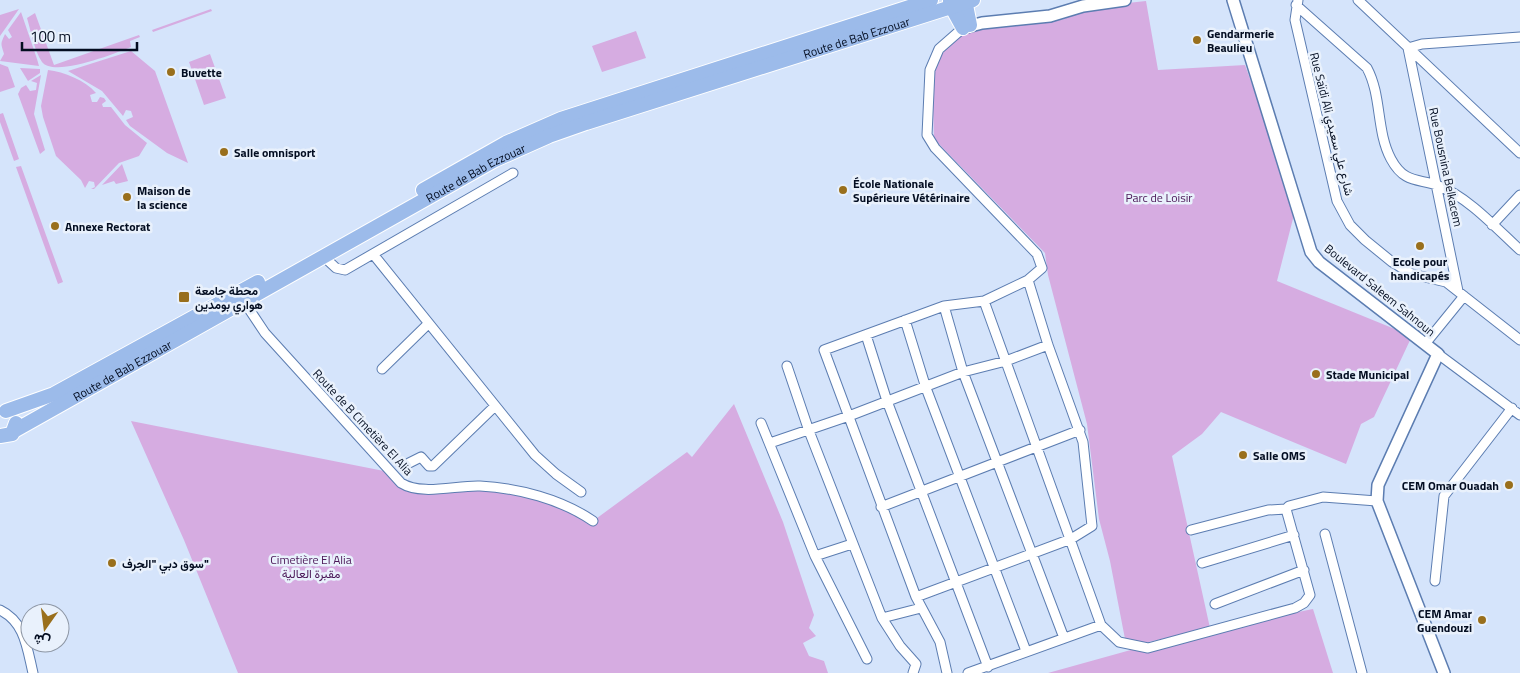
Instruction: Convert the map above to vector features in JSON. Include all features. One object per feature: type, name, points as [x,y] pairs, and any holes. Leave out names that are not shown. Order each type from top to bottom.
[{"type":"main road","name":"Route de Bab Ezzouar","points":[[5,436],[182,330],[489,153],[542,126],[931,0]]},
{"type":"main road","name":"Route de Bab Ezzouar","points":[[240,297],[324,256],[495,160],[549,136],[951,4],[968,1]]},
{"type":"main road","points":[[967,27],[968,1]]},
{"type":"main road","points":[[951,4],[967,27]]},
{"type":"main road","name":"Route de Bab Ezzouar","points":[[3,412],[47,397],[182,330]]},
{"type":"main road","points":[[3,412],[15,417],[17,424],[5,436]]},
{"type":"street","points":[[947,673],[940,642],[916,597],[824,350],[944,306],[984,301],[1028,280],[1042,268],[1038,254],[935,148],[927,135],[932,62],[944,42],[967,27],[1050,16],[1083,6],[1125,0]]},
{"type":"street","name":"Boulevard Saleem Sahnoun","points":[[1233,0],[1311,252],[1319,262],[1438,354],[1378,485],[1377,501]]},
{"type":"street","points":[[1358,0],[1520,153]]},
{"type":"street","points":[[1297,2],[1366,68],[1374,82],[1385,145],[1392,162],[1412,180],[1437,185],[1454,193],[1520,250]]},
{"type":"street","name":"Rue Saïdi Ali شارع علي سعيدي","points":[[1297,2],[1295,20],[1325,156],[1337,202],[1350,225],[1392,262],[1412,274],[1446,282],[1520,340]]},
{"type":"street","points":[[1408,48],[1422,44],[1520,37]]},
{"type":"street","name":"Rue Bousnina Belkacem","points":[[1408,48],[1461,294]]},
{"type":"street","points":[[324,256],[340,270],[373,254],[514,173]]},
{"type":"street","points":[[1492,225],[1520,195]]},
{"type":"street","points":[[373,254],[535,455],[556,474],[581,492]]},
{"type":"street","points":[[916,597],[1071,539],[1092,526],[1080,430],[1048,345],[1028,280]]},
{"type":"street","points":[[1425,344],[1461,294]]},
{"type":"street","name":"Route de B Cimetière El Alia","points":[[240,297],[266,333],[401,483],[414,489],[479,486],[508,490],[564,504],[592,521]]},
{"type":"street","points":[[984,301],[1101,625],[1118,642],[1148,648],[1255,621],[1295,608],[1304,603],[1310,595],[1286,509]]},
{"type":"street","points":[[944,306],[963,372],[1064,638]]},
{"type":"street","points":[[906,320],[926,388],[1026,651]]},
{"type":"street","points":[[382,369],[428,324]]},
{"type":"street","points":[[866,335],[887,401],[988,667]]},
{"type":"street","points":[[770,443],[926,388],[963,372],[1006,361],[1048,345]]},
{"type":"street","points":[[1438,354],[1520,415]]},
{"type":"street","points":[[787,366],[809,430],[882,618],[900,646],[916,664],[913,673]]},
{"type":"street","points":[[409,463],[421,457],[429,466],[433,466],[495,406]]},
{"type":"street","points":[[1435,581],[1444,496],[1512,408]]},
{"type":"street","points":[[761,423],[815,556],[867,659]]},
{"type":"street","points":[[881,507],[1080,430]]},
{"type":"street","points":[[1191,530],[1268,510],[1286,509],[1289,506],[1323,498],[1377,501],[1444,673]]},
{"type":"street","points":[[1325,534],[1362,673]]},
{"type":"street","points":[[1202,563],[1294,535]]},
{"type":"street","points":[[815,556],[852,544]]},
{"type":"street","points":[[1215,604],[1304,570]]},
{"type":"street","points":[[882,618],[921,608]]},
{"type":"street","points":[[0,610],[10,615],[18,624],[26,642],[33,673]]},
{"type":"street","points":[[968,673],[1101,625]]},
{"type":"green space","name":"Parc de Loisir","points":[[1146,1],[1158,70],[1245,65],[1296,207],[1277,281],[1412,336],[1374,417],[1361,424],[1346,464],[1221,412],[1202,434],[1172,456],[1210,628],[1144,643],[1125,639],[1110,561],[1099,519],[1087,424],[1048,275],[1045,253],[934,139],[932,72],[937,53],[962,31],[1065,19],[1072,9]]},
{"type":"green space","points":[[19,9],[0,36],[0,15]]},
{"type":"green space","points":[[211,9],[212,11],[153,32],[152,30]]},
{"type":"green space","points":[[21,12],[39,66],[0,61],[4,54],[3,38],[5,34],[9,39],[12,37],[8,30]]},
{"type":"green space","points":[[35,13],[54,65],[139,35],[140,37],[130,41],[131,47],[99,59],[71,66],[49,66],[42,62],[39,57],[27,18]]},
{"type":"green space","points":[[636,31],[646,58],[602,72],[592,46]]},
{"type":"green space","points":[[131,51],[155,71],[188,163],[167,153],[130,126],[126,120],[133,117],[131,111],[126,110],[123,116],[102,91],[68,71]]},
{"type":"green space","points":[[210,54],[226,98],[204,105],[189,62]]},
{"type":"green space","points":[[0,64],[8,67],[15,87],[0,92]]},
{"type":"green space","points":[[20,68],[40,69],[40,73],[28,81]]},
{"type":"green space","points":[[48,70],[67,75],[86,84],[96,93],[90,95],[92,102],[97,102],[100,97],[104,98],[106,101],[102,104],[103,107],[111,107],[125,125],[147,143],[139,156],[119,163],[94,189],[91,189],[95,187],[94,182],[89,181],[85,188],[81,180],[56,156],[41,106]]},
{"type":"green space","points":[[41,75],[34,114],[45,150],[40,154],[18,94],[21,88],[26,85],[30,91],[36,90],[37,83],[31,81]]},
{"type":"green space","points":[[3,113],[19,159],[14,161],[0,122],[0,114]]},
{"type":"green space","points":[[122,164],[128,181],[116,184],[114,181],[102,185]]},
{"type":"green space","points":[[21,166],[63,282],[58,284],[16,167]]},
{"type":"green space","name":"Cimetière El Alia مقبرة العالية","points":[[734,404],[783,522],[814,615],[809,628],[816,636],[803,643],[809,656],[824,661],[828,673],[238,673],[184,540],[131,421],[384,471],[400,486],[487,488],[553,504],[593,521],[687,452],[692,457]]},
{"type":"green space","points":[[1313,609],[1333,673],[1048,673],[1181,636]]},
{"type":"place","name":"Gendarmerie Beaulieu","points":[[1197,40]]},
{"type":"place","name":"Buvette","points":[[171,72]]},
{"type":"place","name":"Salle omnisport","points":[[224,152]]},
{"type":"place","name":"École Nationale Supérieure Vétérinaire","points":[[843,190]]},
{"type":"place","name":"Maison de la science","points":[[127,197]]},
{"type":"place","name":"Annexe Rectorat","points":[[55,226]]},
{"type":"place","name":"Ecole pour handicapés","points":[[1420,246]]},
{"type":"place","name":"محطة جامعة هواري بومدين","points":[[184,297]]},
{"type":"place","name":"Stade Municipal","points":[[1316,374]]},
{"type":"place","name":"Salle OMS","points":[[1243,455]]},
{"type":"place","name":"CEM Omar Ouadah","points":[[1509,485]]},
{"type":"place","name":"سوق دبي \"الجرف\"","points":[[112,563]]},
{"type":"place","name":"CEM Amar Guendouzi","points":[[1482,620]]}]
